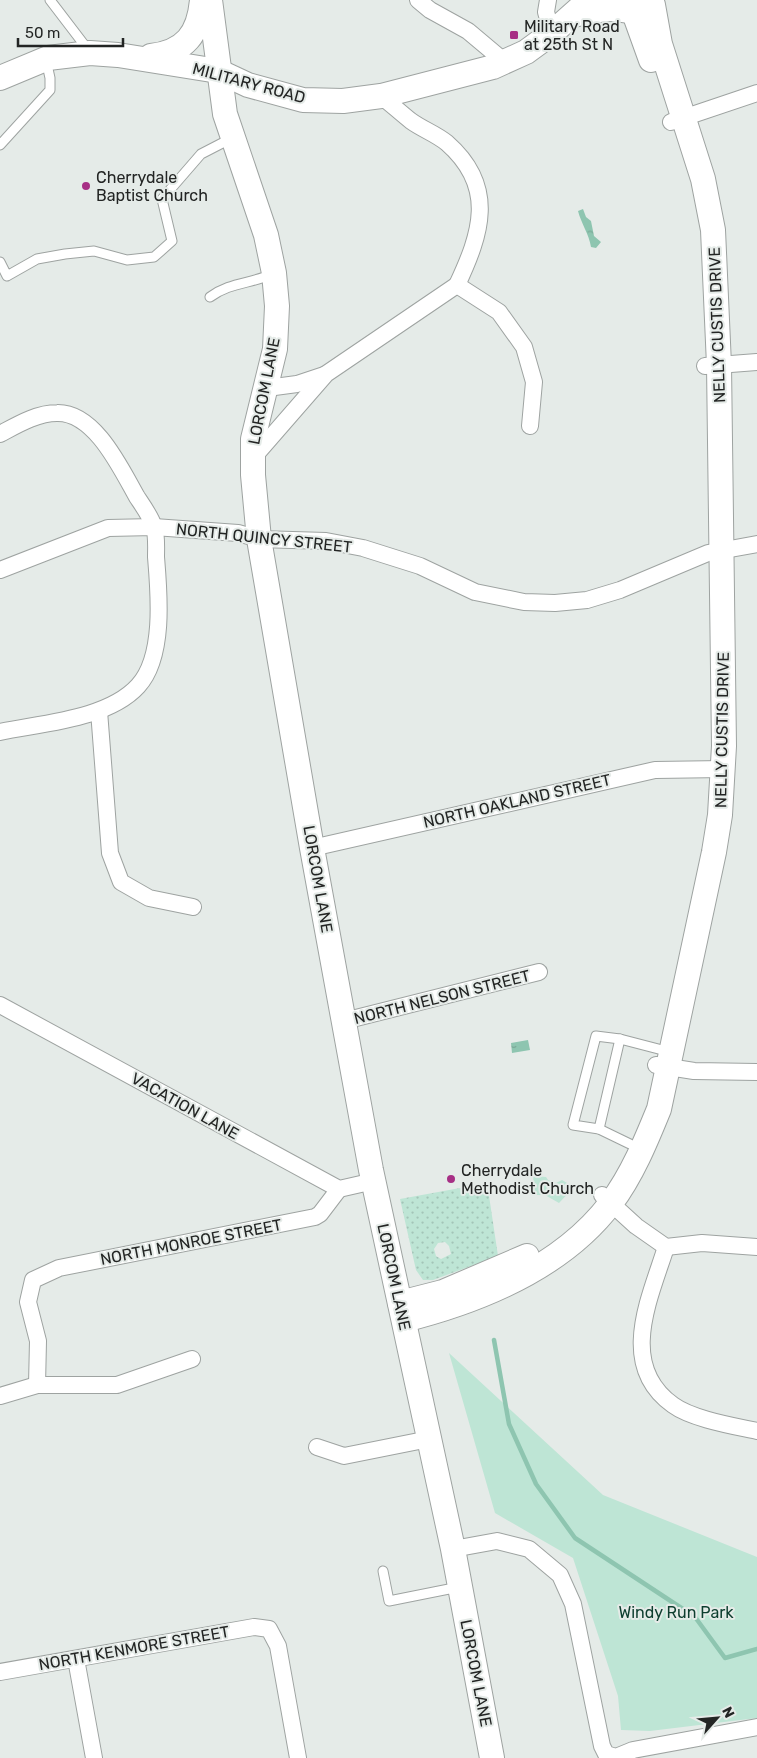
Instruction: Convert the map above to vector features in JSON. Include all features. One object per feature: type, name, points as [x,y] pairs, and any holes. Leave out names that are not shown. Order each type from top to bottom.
[{"type":"street","points":[[129,56],[165,55],[181,48],[192,37],[201,14],[202,0]]},
{"type":"street","name":"LORCOM LANE","points":[[210,0],[225,114],[266,235],[274,273],[277,306],[275,349],[253,439],[252,459],[259,539],[312,848],[374,1181],[453,1549],[492,1758]]},
{"type":"street","points":[[418,0],[430,10],[468,31],[505,62]]},
{"type":"street","points":[[548,0],[546,12],[552,34]]},
{"type":"street","name":"MILITARY ROAD","points":[[0,78],[45,60],[90,53],[129,56],[218,71],[248,85],[303,100],[343,101],[382,96],[455,78],[505,62],[526,52],[552,34],[581,7],[604,10],[640,5]]},
{"type":"street","name":"NELLY CUSTIS DRIVE","points":[[607,1199],[664,1058],[714,852],[720,815],[716,769],[712,365],[707,231],[703,180],[677,120],[660,44],[640,5]]},
{"type":"street","points":[[677,120],[757,93]]},
{"type":"street","points":[[252,459],[326,374],[457,285],[470,258],[480,229],[479,195],[468,169],[446,143],[411,120],[382,96]]},
{"type":"street","points":[[457,285],[499,312],[524,347],[534,382],[530,426]]},
{"type":"street","points":[[712,365],[757,362]]},
{"type":"street","points":[[267,388],[297,384],[326,374]]},
{"type":"street","points":[[0,434],[30,419],[57,413],[74,417],[95,431],[115,458],[154,527],[159,599],[155,650],[148,669],[139,685],[121,700],[99,711],[0,732]]},
{"type":"street","name":"NORTH QUINCY STREET","points":[[0,570],[108,528],[154,527],[238,533],[259,539],[326,541],[370,549],[420,566],[475,592],[524,602],[555,604],[587,600],[620,590],[715,551],[757,544]]},
{"type":"street","points":[[99,711],[110,853],[121,882],[149,898],[193,907]]},
{"type":"street","name":"NORTH OAKLAND STREET","points":[[312,848],[655,770],[716,769]]},
{"type":"street","name":"NORTH NELSON STREET","points":[[344,1022],[539,972]]},
{"type":"street","name":"VACATION LANE","points":[[0,1005],[339,1189]]},
{"type":"street","points":[[664,1058],[694,1072],[757,1072]]},
{"type":"street","name":"NELLY CUSTIS DRIVE","points":[[402,1312],[476,1298],[530,1271],[589,1229],[646,1142],[659,1109],[664,1058]]},
{"type":"street","points":[[339,1189],[374,1181]]},
{"type":"street","name":"NORTH MONROE STREET","points":[[37,1385],[38,1341],[28,1302],[33,1280],[59,1268],[316,1217],[339,1189]]},
{"type":"street","points":[[607,1199],[636,1226],[666,1247],[702,1243],[757,1247]]},
{"type":"street","points":[[666,1247],[643,1323],[640,1346],[649,1376],[660,1392],[674,1406],[711,1421],[757,1431]]},
{"type":"street","points":[[0,1396],[12,1394],[37,1385],[117,1384],[192,1359]]},
{"type":"street","points":[[317,1447],[344,1456],[429,1439]]},
{"type":"street","points":[[453,1549],[497,1541],[529,1549],[560,1575],[573,1604],[602,1746],[606,1754],[616,1756],[633,1750],[757,1728]]},
{"type":"street","name":"NORTH KENMORE STREET","points":[[0,1672],[254,1627],[269,1629],[278,1646],[298,1758]]},
{"type":"street","points":[[76,1659],[94,1758]]},
{"type":"lane","points":[[50,0],[75,30],[90,53]]},
{"type":"lane","points":[[0,146],[50,90],[50,78],[45,60]]},
{"type":"lane","points":[[0,262],[7,276],[38,259],[65,254],[94,251],[127,260],[154,257],[172,242],[162,198],[200,154],[232,138]]},
{"type":"lane","points":[[210,297],[220,289],[238,282],[259,280],[274,273]]},
{"type":"lane","points":[[630,1144],[599,1129],[573,1125],[596,1036],[620,1040],[664,1058]]},
{"type":"lane","points":[[599,1129],[620,1040]]},
{"type":"lane","points":[[383,1570],[389,1601],[460,1587]]},
{"type":"green space","points":[[533,1176],[546,1177],[548,1180],[556,1183],[562,1180],[574,1187],[559,1203],[545,1195],[535,1195]]},
{"type":"green space","points":[[460,1188],[488,1189],[498,1256],[433,1280],[423,1280],[416,1270],[400,1199]],"holes":[[[445,1242],[449,1246],[451,1254],[441,1259],[436,1256],[434,1249],[438,1243]]]},
{"type":"green space","name":"Windy Run Park","points":[[449,1353],[603,1495],[757,1557],[757,1718],[650,1731],[621,1730],[618,1696],[573,1558],[495,1513]]},
{"type":"water","points":[[583,209],[586,217],[591,221],[594,236],[601,242],[596,248],[591,247],[579,215],[578,211]]},
{"type":"water","points":[[528,1040],[530,1050],[512,1053],[511,1043]]},
{"type":"waterway","points":[[494,1340],[509,1424],[536,1484],[575,1538],[695,1617],[725,1658],[757,1649]]},
{"type":"place","name":"Military Road at 25th St N","points":[[514,35]]},
{"type":"place","name":"Cherrydale Baptist Church","points":[[86,186]]},
{"type":"place","name":"Cherrydale Methodist Church","points":[[451,1179]]}]
